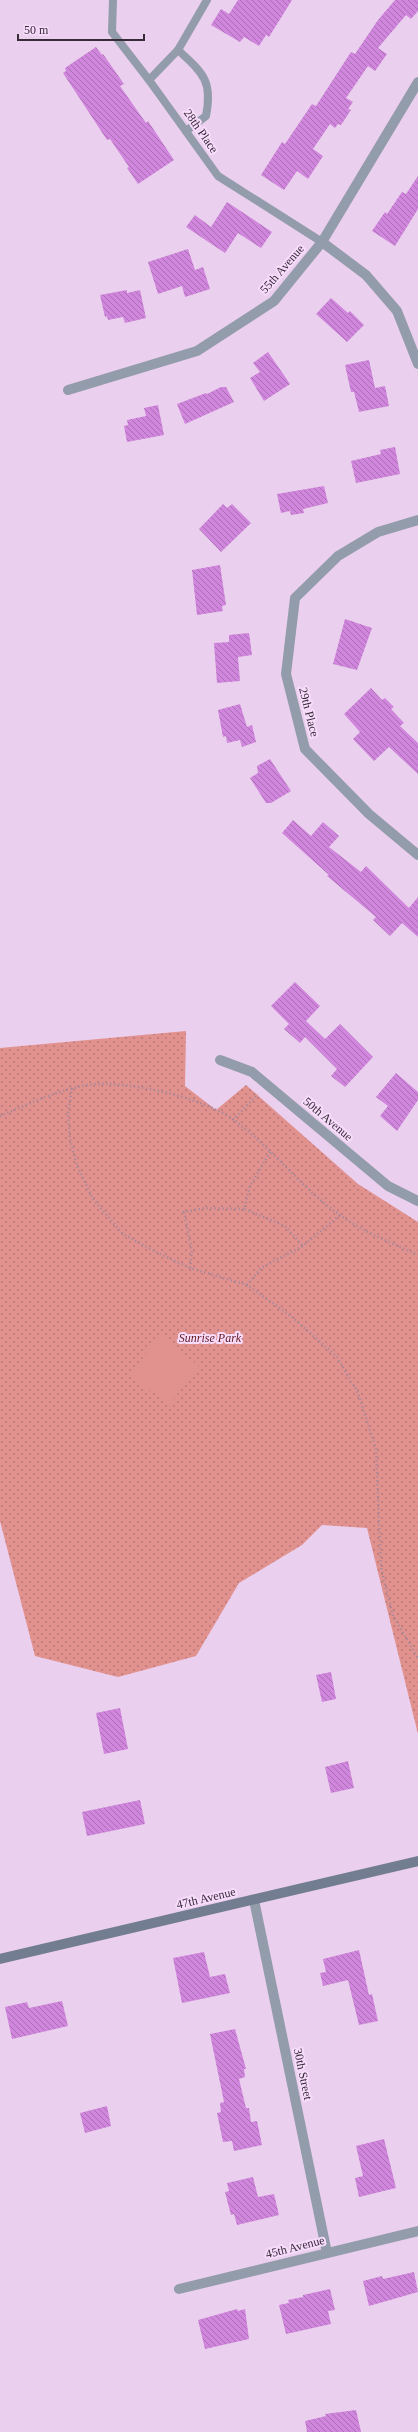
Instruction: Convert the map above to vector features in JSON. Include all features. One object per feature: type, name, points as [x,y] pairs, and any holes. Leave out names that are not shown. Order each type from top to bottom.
[{"type":"street","name":"55th Avenue","points":[[68,390],[197,350],[274,301],[322,242],[418,82]]},
{"type":"street","points":[[322,242],[366,275],[397,311],[418,364]]},
{"type":"street","name":"29th Place","points":[[418,520],[378,532],[338,556],[295,598],[286,674],[305,749],[369,814],[418,855]]},
{"type":"street","name":"50th Avenue","points":[[220,1060],[252,1072],[388,1186],[418,1201]]},
{"type":"street","name":"47th Avenue","points":[[0,1959],[418,1861]]},
{"type":"street","name":"30th Street","points":[[254,1900],[327,2253]]},
{"type":"street","name":"45th Avenue","points":[[179,2289],[418,2231]]},
{"type":"lane","name":"28th Place","points":[[113,0],[112,32],[149,80],[218,176],[322,242]]},
{"type":"lane","points":[[149,80],[178,50],[206,0]]},
{"type":"lane","points":[[178,50],[197,68],[206,83],[210,97],[206,116],[186,132]]},
{"type":"path","points":[[233,1120],[267,1084]]},
{"type":"path","points":[[0,1116],[40,1098],[72,1088],[90,1085],[120,1086],[168,1093],[204,1104],[233,1120],[340,1215],[360,1228],[418,1256]]},
{"type":"path","points":[[72,1088],[68,1113],[70,1139],[77,1166],[93,1199],[123,1234],[190,1268],[247,1285],[291,1316],[337,1357],[358,1393],[376,1449],[379,1480],[381,1568],[393,1616],[418,1658]]},
{"type":"path","points":[[244,1209],[250,1186],[270,1152]]},
{"type":"path","points":[[190,1268],[192,1252],[184,1212],[205,1208],[244,1209],[285,1226],[303,1246]]},
{"type":"path","points":[[247,1285],[261,1268],[303,1246],[319,1235],[340,1215]]},
{"type":"green space","name":"Sunrise Park","points":[[186,1031],[185,1086],[216,1110],[246,1085],[358,1184],[418,1222],[418,1734],[367,1528],[322,1525],[302,1545],[239,1583],[196,1656],[118,1677],[35,1656],[0,1521],[0,1048]]},
{"type":"green space","points":[[160,1335],[199,1366],[170,1404],[129,1376]]},
{"type":"building","points":[[238,0],[292,0],[269,37],[266,35],[259,46],[244,37],[240,42],[211,25],[221,9],[229,14]]},
{"type":"building","points":[[395,0],[418,0],[418,11],[411,19],[406,15],[378,48],[387,54],[375,71],[368,66],[346,98],[353,102],[348,109],[351,110],[341,125],[338,124],[335,128],[330,124],[313,149],[323,156],[308,179],[297,171],[284,190],[261,175],[282,142],[285,144],[312,104],[316,106],[351,52],[355,54],[378,20]]},
{"type":"building","points":[[96,47],[102,55],[103,54],[124,84],[120,86],[146,123],[148,121],[174,160],[138,184],[127,168],[129,167],[110,139],[107,140],[63,73],[66,71],[65,68]]},
{"type":"building","points":[[418,176],[418,209],[395,246],[372,231],[385,212],[387,214],[402,192],[406,194]]},
{"type":"building","points":[[227,202],[272,232],[261,248],[238,233],[225,253],[186,227],[195,215],[211,227]]},
{"type":"building","points":[[188,249],[195,270],[203,267],[210,289],[185,297],[182,286],[158,294],[148,262]]},
{"type":"building","points":[[127,290],[127,293],[140,290],[146,318],[125,323],[123,317],[108,320],[107,316],[105,317],[100,295]]},
{"type":"building","points":[[331,298],[348,313],[350,311],[364,325],[347,342],[316,314]]},
{"type":"building","points":[[268,352],[290,384],[264,401],[250,378],[260,372],[253,363]]},
{"type":"building","points":[[369,360],[375,388],[385,386],[389,406],[359,412],[354,392],[351,392],[345,365]]},
{"type":"building","points":[[221,387],[226,387],[234,402],[185,424],[177,404],[206,393],[207,394]]},
{"type":"building","points":[[158,405],[164,435],[127,442],[124,426],[128,425],[127,420],[146,416],[144,408]]},
{"type":"building","points":[[395,447],[400,474],[356,483],[351,461],[381,454],[380,450]]},
{"type":"building","points":[[324,486],[328,503],[303,509],[304,513],[291,515],[290,511],[281,513],[277,494]]},
{"type":"building","points":[[223,504],[227,508],[232,504],[251,523],[221,552],[199,529]]},
{"type":"building","points":[[220,565],[226,605],[222,606],[223,611],[197,615],[192,570]]},
{"type":"building","points":[[345,619],[372,628],[357,670],[333,664]]},
{"type":"building","points":[[249,633],[252,655],[238,657],[240,681],[217,683],[214,643],[229,642],[229,635]]},
{"type":"building","points":[[371,688],[382,700],[385,698],[394,707],[391,709],[404,723],[400,726],[418,743],[418,774],[389,747],[374,761],[353,739],[360,732],[344,714]]},
{"type":"building","points":[[240,704],[247,727],[252,725],[256,742],[242,747],[240,740],[227,743],[226,736],[223,737],[218,710]]},
{"type":"building","points":[[270,759],[291,791],[271,803],[266,803],[250,778],[258,773],[257,766]]},
{"type":"building","points":[[293,820],[311,836],[323,822],[339,836],[329,847],[361,872],[366,866],[409,908],[418,897],[418,937],[402,923],[390,936],[373,920],[376,917],[327,876],[329,875],[282,833]]},
{"type":"building","points":[[295,982],[320,1006],[306,1021],[325,1039],[340,1024],[373,1057],[345,1087],[331,1076],[337,1069],[305,1037],[300,1043],[284,1029],[289,1024],[271,1006]]},
{"type":"building","points":[[396,1073],[418,1092],[418,1100],[397,1131],[380,1116],[388,1106],[376,1097]]},
{"type":"building","points":[[331,1672],[336,1699],[322,1702],[316,1675]]},
{"type":"building","points":[[120,1708],[128,1749],[104,1754],[96,1713]]},
{"type":"building","points":[[348,1761],[354,1788],[331,1793],[325,1767]]},
{"type":"building","points":[[140,1800],[145,1824],[87,1836],[82,1812]]},
{"type":"building","points":[[359,1950],[369,1995],[372,1994],[378,2021],[359,2025],[348,1980],[323,1986],[320,1973],[326,1972],[323,1959]]},
{"type":"building","points":[[204,1952],[210,1977],[225,1974],[230,1993],[182,2003],[173,1958]]},
{"type":"building","points":[[62,2001],[68,2026],[12,2039],[5,2007],[27,2002],[29,2008]]},
{"type":"building","points":[[235,2029],[246,2069],[244,2069],[245,2077],[239,2079],[246,2108],[249,2108],[251,2122],[257,2121],[262,2145],[234,2151],[232,2141],[223,2142],[217,2113],[221,2112],[220,2103],[224,2102],[210,2034]]},
{"type":"building","points":[[107,2106],[111,2126],[85,2133],[80,2113]]},
{"type":"building","points":[[384,2139],[396,2188],[359,2197],[355,2178],[363,2176],[356,2146]]},
{"type":"building","points":[[253,2177],[258,2197],[274,2194],[279,2215],[237,2225],[234,2214],[231,2215],[225,2192],[229,2191],[227,2183]]},
{"type":"building","points":[[414,2272],[418,2292],[369,2306],[363,2281],[382,2276],[383,2279]]},
{"type":"building","points":[[330,2289],[335,2310],[328,2311],[331,2324],[286,2334],[279,2305],[289,2303],[288,2300],[303,2297],[303,2295]]},
{"type":"building","points":[[237,2309],[238,2311],[245,2309],[249,2339],[205,2349],[198,2320]]},
{"type":"building","points":[[356,2410],[361,2432],[307,2432],[305,2421],[326,2416],[325,2414]]}]
